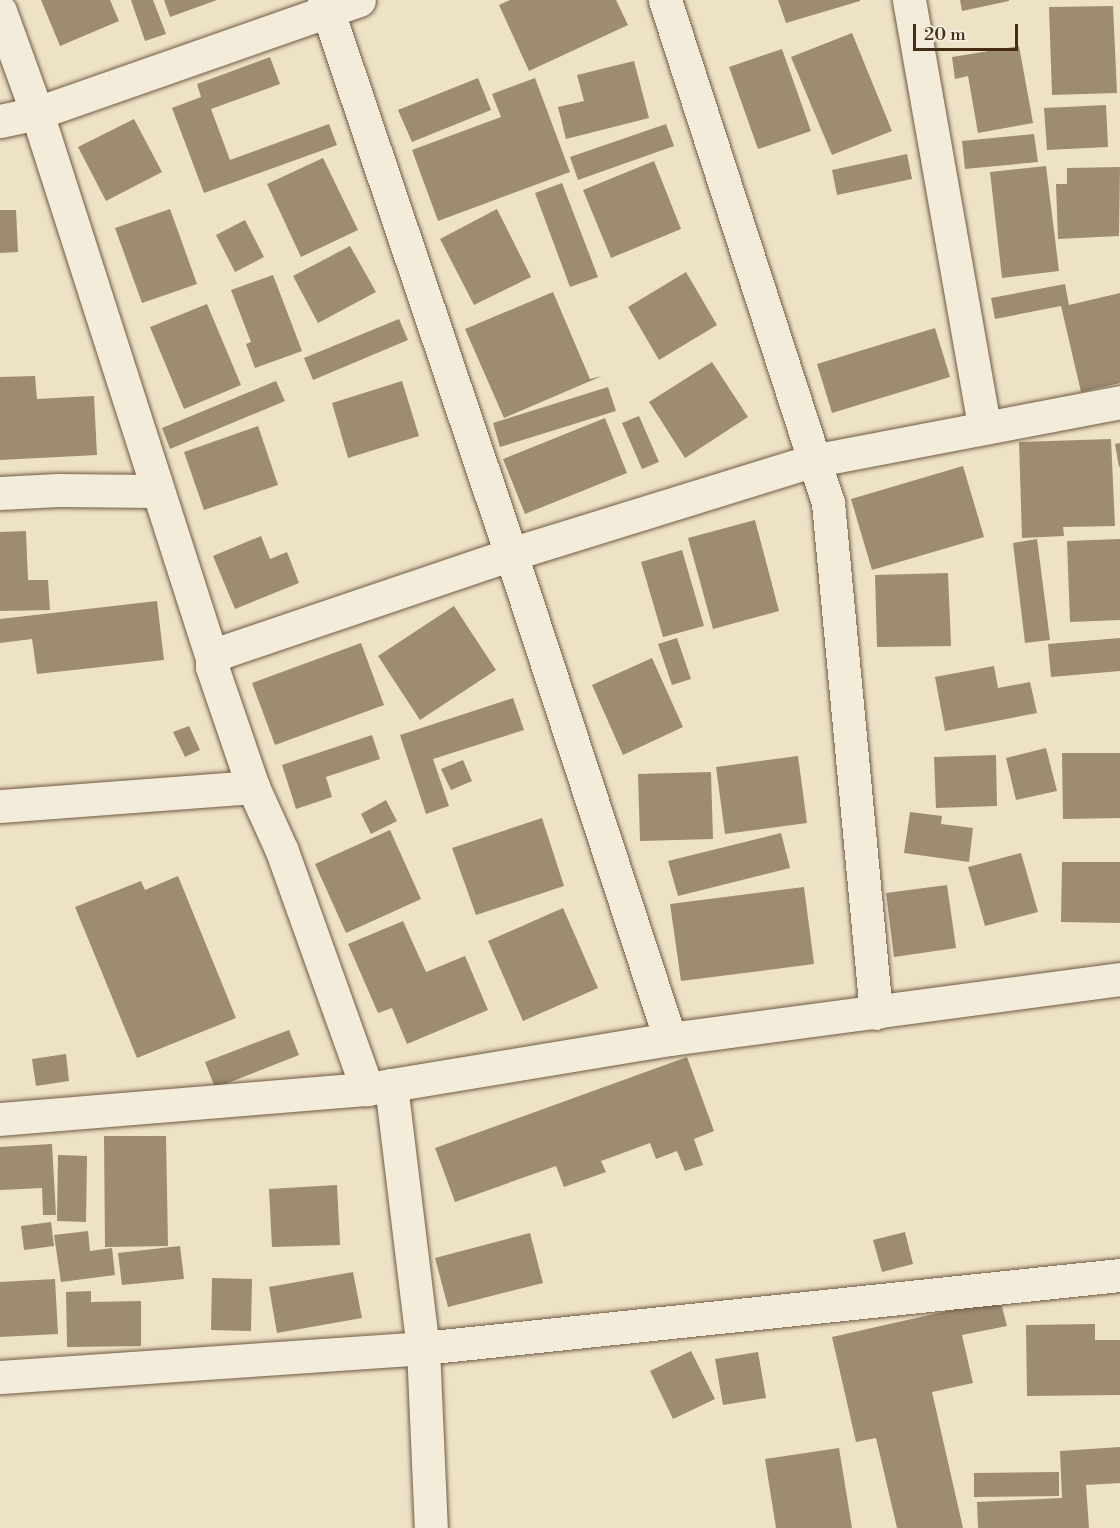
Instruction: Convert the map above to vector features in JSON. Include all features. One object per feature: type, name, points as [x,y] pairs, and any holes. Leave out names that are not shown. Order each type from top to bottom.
[{"type":"street","points":[[0,121],[37,113],[325,5],[359,0]]},
{"type":"street","points":[[665,0],[812,461],[828,503],[876,1013]]},
{"type":"street","points":[[909,0],[984,427]]},
{"type":"street","points":[[325,5],[511,554],[670,1039]]},
{"type":"street","points":[[0,11],[37,113],[212,658],[212,667],[253,787],[282,851],[379,1087],[423,1348],[431,1528]]},
{"type":"street","points":[[212,658],[225,651],[511,554],[812,461],[1120,402]]},
{"type":"street","points":[[0,493],[58,490],[157,491]]},
{"type":"street","points":[[0,806],[253,787]]},
{"type":"street","points":[[0,1119],[379,1087],[670,1039],[1120,979]]},
{"type":"street","points":[[0,1377],[423,1348],[1120,1275]]},
{"type":"building","points":[[41,0],[110,0],[119,21],[60,46]]},
{"type":"building","points":[[131,0],[153,0],[166,34],[145,41]]},
{"type":"building","points":[[164,0],[217,0],[170,17]]},
{"type":"building","points":[[510,0],[616,0],[628,25],[529,71],[499,5]]},
{"type":"building","points":[[778,0],[860,0],[860,1],[786,23]]},
{"type":"building","points":[[960,0],[1009,0],[1009,1],[962,11]]},
{"type":"building","points":[[1113,6],[1117,93],[1052,95],[1049,7]]},
{"type":"building","points":[[852,33],[892,131],[832,155],[791,57]]},
{"type":"building","points":[[1019,46],[1033,123],[978,133],[968,76],[955,79],[952,57]]},
{"type":"building","points":[[782,49],[811,131],[758,149],[729,67]]},
{"type":"building","points":[[270,57],[280,84],[211,109],[230,160],[329,124],[337,145],[204,193],[172,108],[201,97],[197,84]]},
{"type":"building","points":[[634,61],[649,118],[566,139],[558,107],[584,101],[577,75]]},
{"type":"building","points":[[478,78],[491,110],[412,142],[398,110]]},
{"type":"building","points":[[535,78],[570,172],[438,221],[412,150],[501,117],[492,94]]},
{"type":"building","points":[[1106,105],[1108,147],[1047,150],[1044,108]]},
{"type":"building","points":[[134,119],[162,172],[106,201],[78,147]]},
{"type":"building","points":[[666,124],[674,146],[578,180],[570,157]]},
{"type":"building","points":[[1034,134],[1038,162],[965,169],[962,141]]},
{"type":"building","points":[[907,154],[912,179],[837,195],[832,170]]},
{"type":"building","points":[[323,158],[358,230],[301,257],[267,184]]},
{"type":"building","points":[[654,161],[681,229],[611,258],[583,190]]},
{"type":"building","points":[[1046,166],[1059,271],[1002,278],[990,172]]},
{"type":"building","points":[[1120,167],[1119,236],[1058,239],[1056,184],[1067,184],[1067,168]]},
{"type":"building","points":[[562,183],[598,277],[570,287],[535,193]]},
{"type":"building","points":[[170,209],[197,284],[142,303],[115,228]]},
{"type":"building","points":[[497,209],[531,277],[474,305],[440,239]]},
{"type":"building","points":[[0,210],[16,210],[18,252],[0,253]]},
{"type":"building","points":[[245,220],[264,257],[235,272],[216,235]]},
{"type":"building","points":[[350,246],[376,292],[318,323],[293,276]]},
{"type":"building","points":[[686,272],[717,325],[659,360],[628,307]]},
{"type":"building","points":[[273,275],[302,351],[255,368],[246,344],[251,342],[231,290]]},
{"type":"building","points":[[1065,284],[1069,305],[1120,293],[1120,383],[1081,392],[1061,306],[995,319],[991,298]]},
{"type":"building","points":[[553,292],[590,379],[602,376],[504,418],[465,329]]},
{"type":"building","points":[[207,304],[241,385],[184,409],[150,327]]},
{"type":"building","points":[[399,319],[408,340],[313,380],[304,358]]},
{"type":"building","points":[[935,328],[950,377],[832,413],[817,364]]},
{"type":"building","points":[[712,362],[748,417],[685,458],[649,402]]},
{"type":"building","points":[[35,376],[37,399],[94,396],[97,455],[0,460],[0,377]]},
{"type":"building","points":[[276,381],[285,401],[170,449],[162,428]]},
{"type":"building","points":[[402,381],[419,436],[348,458],[332,403]]},
{"type":"building","points":[[608,387],[616,411],[500,447],[493,423]]},
{"type":"building","points":[[639,416],[659,462],[642,469],[622,423]]},
{"type":"building","points":[[605,418],[627,473],[525,514],[503,459]]},
{"type":"building","points":[[258,426],[278,485],[204,510],[184,452]]},
{"type":"building","points":[[1111,439],[1115,526],[1063,527],[1064,536],[1022,538],[1019,442]]},
{"type":"building","points":[[1120,443],[1120,466],[1119,467],[1115,444]]},
{"type":"building","points":[[963,466],[984,537],[872,570],[851,499]]},
{"type":"building","points":[[755,520],[779,611],[713,629],[688,538]]},
{"type":"building","points":[[26,531],[28,580],[48,580],[50,610],[0,611],[0,532]]},
{"type":"building","points":[[261,536],[270,559],[287,552],[299,583],[235,609],[213,556]]},
{"type":"building","points":[[1037,539],[1050,640],[1025,643],[1013,543]]},
{"type":"building","points":[[1120,539],[1120,620],[1070,622],[1067,541]]},
{"type":"building","points":[[682,550],[704,626],[663,637],[641,562]]},
{"type":"building","points":[[948,573],[951,646],[877,647],[875,575]]},
{"type":"building","points":[[157,601],[164,660],[37,674],[32,639],[0,643],[0,619]]},
{"type":"building","points":[[454,606],[496,670],[420,720],[378,656]]},
{"type":"building","points":[[677,638],[691,679],[672,685],[658,644]]},
{"type":"building","points":[[1120,638],[1120,671],[1051,677],[1048,644]]},
{"type":"building","points":[[361,643],[384,705],[275,745],[252,683]]},
{"type":"building","points":[[652,658],[683,727],[623,755],[592,685]]},
{"type":"building","points":[[994,666],[998,688],[1030,682],[1037,713],[945,731],[935,677]]},
{"type":"building","points":[[513,698],[524,730],[433,759],[449,806],[426,814],[400,735]]},
{"type":"building","points":[[189,726],[200,750],[185,757],[173,732]]},
{"type":"building","points":[[372,735],[380,759],[326,777],[332,797],[296,809],[282,765]]},
{"type":"building","points":[[1046,748],[1057,791],[1016,800],[1006,758]]},
{"type":"building","points":[[1062,753],[1120,753],[1120,818],[1063,819]]},
{"type":"building","points":[[996,755],[997,806],[936,808],[934,757]]},
{"type":"building","points":[[798,756],[807,823],[725,834],[716,767]]},
{"type":"building","points":[[463,760],[472,781],[451,790],[441,769]]},
{"type":"building","points":[[711,772],[713,839],[640,841],[638,774]]},
{"type":"building","points":[[386,800],[397,821],[371,834],[361,814]]},
{"type":"building","points":[[910,812],[942,816],[941,824],[973,828],[969,862],[904,853]]},
{"type":"building","points":[[542,818],[564,886],[476,915],[452,848]]},
{"type":"building","points":[[390,830],[421,899],[346,933],[315,864]]},
{"type":"building","points":[[781,833],[790,868],[678,896],[668,861]]},
{"type":"building","points":[[1021,853],[1038,912],[985,926],[968,867]]},
{"type":"building","points":[[1062,862],[1120,862],[1120,923],[1061,922]]},
{"type":"building","points":[[178,876],[236,1018],[137,1058],[75,907],[141,881],[145,890]]},
{"type":"building","points":[[947,885],[956,948],[894,957],[886,893]]},
{"type":"building","points":[[804,887],[814,964],[681,981],[670,904]]},
{"type":"building","points":[[563,908],[598,988],[523,1021],[488,941]]},
{"type":"building","points":[[403,921],[426,972],[465,956],[488,1010],[407,1044],[392,1008],[378,1013],[348,944]]},
{"type":"building","points":[[289,1030],[299,1055],[215,1088],[205,1062]]},
{"type":"building","points":[[66,1054],[69,1081],[36,1086],[32,1059]]},
{"type":"building","points":[[687,1057],[714,1131],[694,1139],[703,1165],[685,1171],[677,1151],[656,1159],[650,1143],[601,1161],[606,1172],[564,1187],[556,1166],[455,1202],[435,1148]]},
{"type":"building","points":[[104,1136],[166,1136],[168,1246],[105,1247]]},
{"type":"building","points":[[52,1144],[56,1215],[43,1215],[42,1188],[0,1190],[0,1147]]},
{"type":"building","points":[[58,1155],[87,1156],[86,1222],[57,1221]]},
{"type":"building","points":[[337,1185],[340,1245],[272,1247],[269,1189]]},
{"type":"building","points":[[51,1222],[54,1246],[24,1250],[21,1226]]},
{"type":"building","points":[[88,1231],[90,1251],[112,1248],[115,1275],[61,1282],[54,1235]]},
{"type":"building","points":[[905,1232],[913,1264],[882,1272],[873,1240]]},
{"type":"building","points":[[530,1233],[543,1283],[448,1307],[435,1258]]},
{"type":"building","points":[[180,1246],[184,1279],[122,1285],[118,1253]]},
{"type":"building","points":[[353,1272],[362,1318],[277,1333],[269,1287]]},
{"type":"building","points":[[212,1278],[252,1279],[251,1331],[211,1330]]},
{"type":"building","points":[[55,1279],[58,1334],[0,1337],[0,1282]]},
{"type":"building","points":[[91,1291],[91,1302],[141,1301],[141,1346],[67,1347],[66,1292]]},
{"type":"building","points":[[1000,1299],[1007,1326],[962,1335],[973,1383],[932,1392],[963,1528],[897,1528],[876,1438],[856,1442],[832,1337]]},
{"type":"building","points":[[1095,1324],[1095,1340],[1120,1340],[1120,1395],[1027,1396],[1026,1325]]},
{"type":"building","points":[[691,1351],[715,1399],[673,1419],[650,1371]]},
{"type":"building","points":[[758,1352],[766,1398],[723,1405],[715,1359]]},
{"type":"building","points":[[1120,1447],[1120,1483],[1086,1485],[1089,1528],[978,1528],[977,1502],[1062,1498],[1060,1451]]},
{"type":"building","points":[[839,1448],[852,1528],[776,1528],[765,1459]]},
{"type":"building","points":[[1059,1472],[1059,1496],[974,1497],[974,1473]]}]
